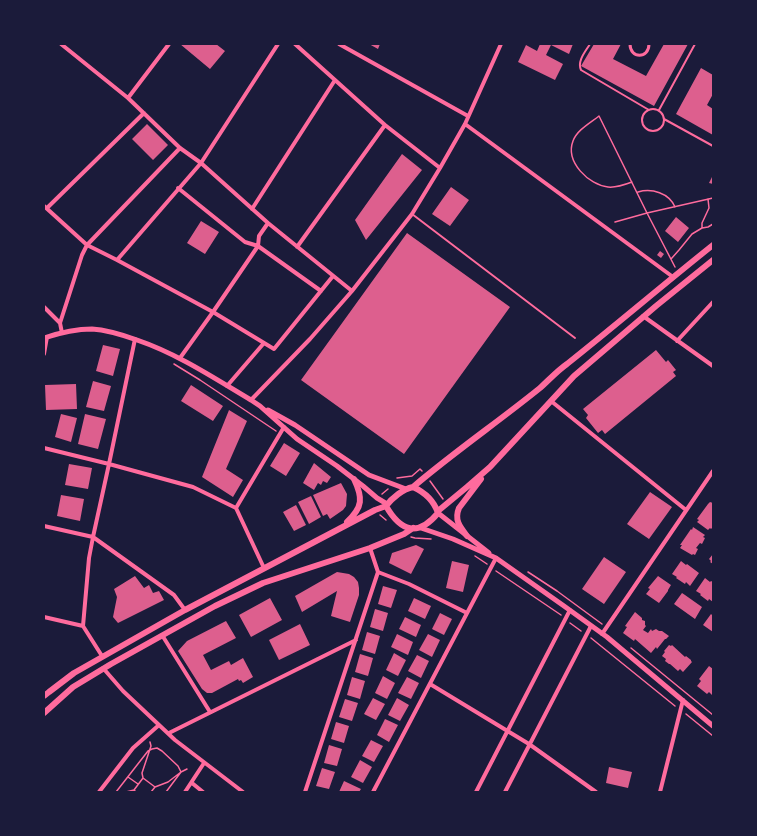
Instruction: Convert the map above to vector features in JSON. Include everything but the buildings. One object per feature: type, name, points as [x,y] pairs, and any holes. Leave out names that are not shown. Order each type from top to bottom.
[{"type":"main road","points":[[44,696],[74,673],[102,656],[264,568],[387,505],[406,489],[413,487],[540,387],[566,364],[713,245]]},
{"type":"main road","points":[[387,505],[391,513],[401,524],[413,528],[420,528],[425,525],[490,467],[574,376],[643,316],[713,260]]},
{"type":"main road","points":[[467,536],[460,528],[457,520],[457,512],[490,467]]},
{"type":"main road","points":[[342,527],[355,515],[359,507],[360,492],[354,479]]},
{"type":"main road","points":[[413,487],[422,491],[438,512]]},
{"type":"main road","points":[[44,713],[73,687],[103,668],[215,606],[263,583],[370,548],[404,534],[413,528]]},
{"type":"street","points":[[61,44],[128,98],[180,148],[201,163],[268,223],[352,291]]},
{"type":"street","points":[[128,98],[169,44]]},
{"type":"street","points":[[117,260],[201,163],[278,44]]},
{"type":"street","points":[[295,44],[385,125],[440,168]]},
{"type":"street","points":[[339,44],[468,116]]},
{"type":"street","points":[[251,400],[310,339],[352,291],[412,214],[465,124],[501,44]]},
{"type":"street","points":[[630,44],[632,51],[640,55],[647,52],[648,44]]},
{"type":"street","points":[[252,209],[335,80]]},
{"type":"street","points":[[144,113],[45,207],[87,245],[213,312],[274,349],[333,276]]},
{"type":"street","points":[[465,124],[673,277]]},
{"type":"street","points":[[297,247],[385,125]]},
{"type":"street","points":[[62,333],[60,323],[82,255],[87,245],[180,148]]},
{"type":"street","points":[[178,188],[245,242],[258,246],[321,291]]},
{"type":"street","points":[[180,358],[258,246],[259,236],[268,223]]},
{"type":"street","points":[[677,340],[713,302]]},
{"type":"street","points":[[44,307],[60,323]]},
{"type":"street","points":[[643,316],[713,366]]},
{"type":"street","points":[[44,354],[46,338],[72,331],[93,329],[119,333],[150,344],[180,358],[260,406],[295,425],[369,475],[406,489]]},
{"type":"street","points":[[102,656],[83,626],[89,558],[135,339]]},
{"type":"street","points":[[228,386],[264,343]]},
{"type":"street","points":[[551,400],[686,510]]},
{"type":"street","points":[[260,406],[297,439],[337,466],[376,498],[387,505]]},
{"type":"street","points":[[236,508],[284,428]]},
{"type":"street","points":[[44,448],[193,487],[236,508],[264,568]]},
{"type":"street","points":[[602,634],[713,471]]},
{"type":"street","points":[[438,512],[496,558],[602,634],[713,726]]},
{"type":"street","points":[[44,526],[93,537],[174,595],[185,610]]},
{"type":"street","points":[[420,528],[453,539],[496,558]]},
{"type":"street","points":[[305,792],[378,572],[370,548]]},
{"type":"street","points":[[373,792],[496,558]]},
{"type":"street","points":[[378,572],[409,584],[467,613]]},
{"type":"street","points":[[476,792],[570,610]]},
{"type":"street","points":[[44,617],[83,626]]},
{"type":"street","points":[[504,792],[591,626]]},
{"type":"street","points":[[162,636],[210,712]]},
{"type":"street","points":[[169,733],[356,640]]},
{"type":"street","points":[[103,668],[123,691],[175,740],[243,792]]},
{"type":"street","points":[[430,684],[530,744],[596,792]]},
{"type":"street","points":[[660,792],[683,700]]},
{"type":"street","points":[[99,792],[133,748],[159,725]]},
{"type":"street","points":[[185,792],[204,763]]},
{"type":"street","points":[[192,783],[203,792]]},
{"type":"lane","points":[[590,44],[580,62],[579,65],[581,70],[649,110]]},
{"type":"lane","points":[[659,110],[695,44]]},
{"type":"lane","points":[[659,110],[649,110],[646,112],[643,118],[644,125],[649,130],[656,130],[664,123],[664,119]]},
{"type":"lane","points":[[659,110],[664,119],[713,146]]},
{"type":"lane","points":[[412,214],[575,338]]},
{"type":"path","points":[[632,182],[616,187],[607,187],[590,180],[579,170],[575,163],[572,151],[573,140],[576,135],[599,116],[630,178],[632,182],[637,192],[647,214],[676,268]]},
{"type":"path","points":[[637,192],[649,190],[663,194],[675,207]]},
{"type":"path","points":[[615,222],[713,198]]},
{"type":"path","points":[[702,228],[702,223],[709,208],[708,200]]},
{"type":"path","points":[[671,259],[692,234],[713,224]]},
{"type":"path","points":[[173,364],[200,380],[280,434]]},
{"type":"path","points":[[393,479],[412,476],[420,469],[422,471]]},
{"type":"path","points":[[430,481],[444,500]]},
{"type":"path","points":[[379,496],[390,488]]},
{"type":"path","points":[[150,742],[150,750],[142,773],[143,778],[155,787]]},
{"type":"path","points":[[116,792],[150,750],[157,748],[162,751],[178,766],[181,772]]},
{"type":"path","points":[[151,792],[155,787],[161,786],[181,772],[187,770]]},
{"type":"path","points":[[166,792],[181,772]]},
{"type":"path","points":[[128,777],[138,784]]},
{"type":"path","points":[[126,792],[134,790],[143,778]]}]
